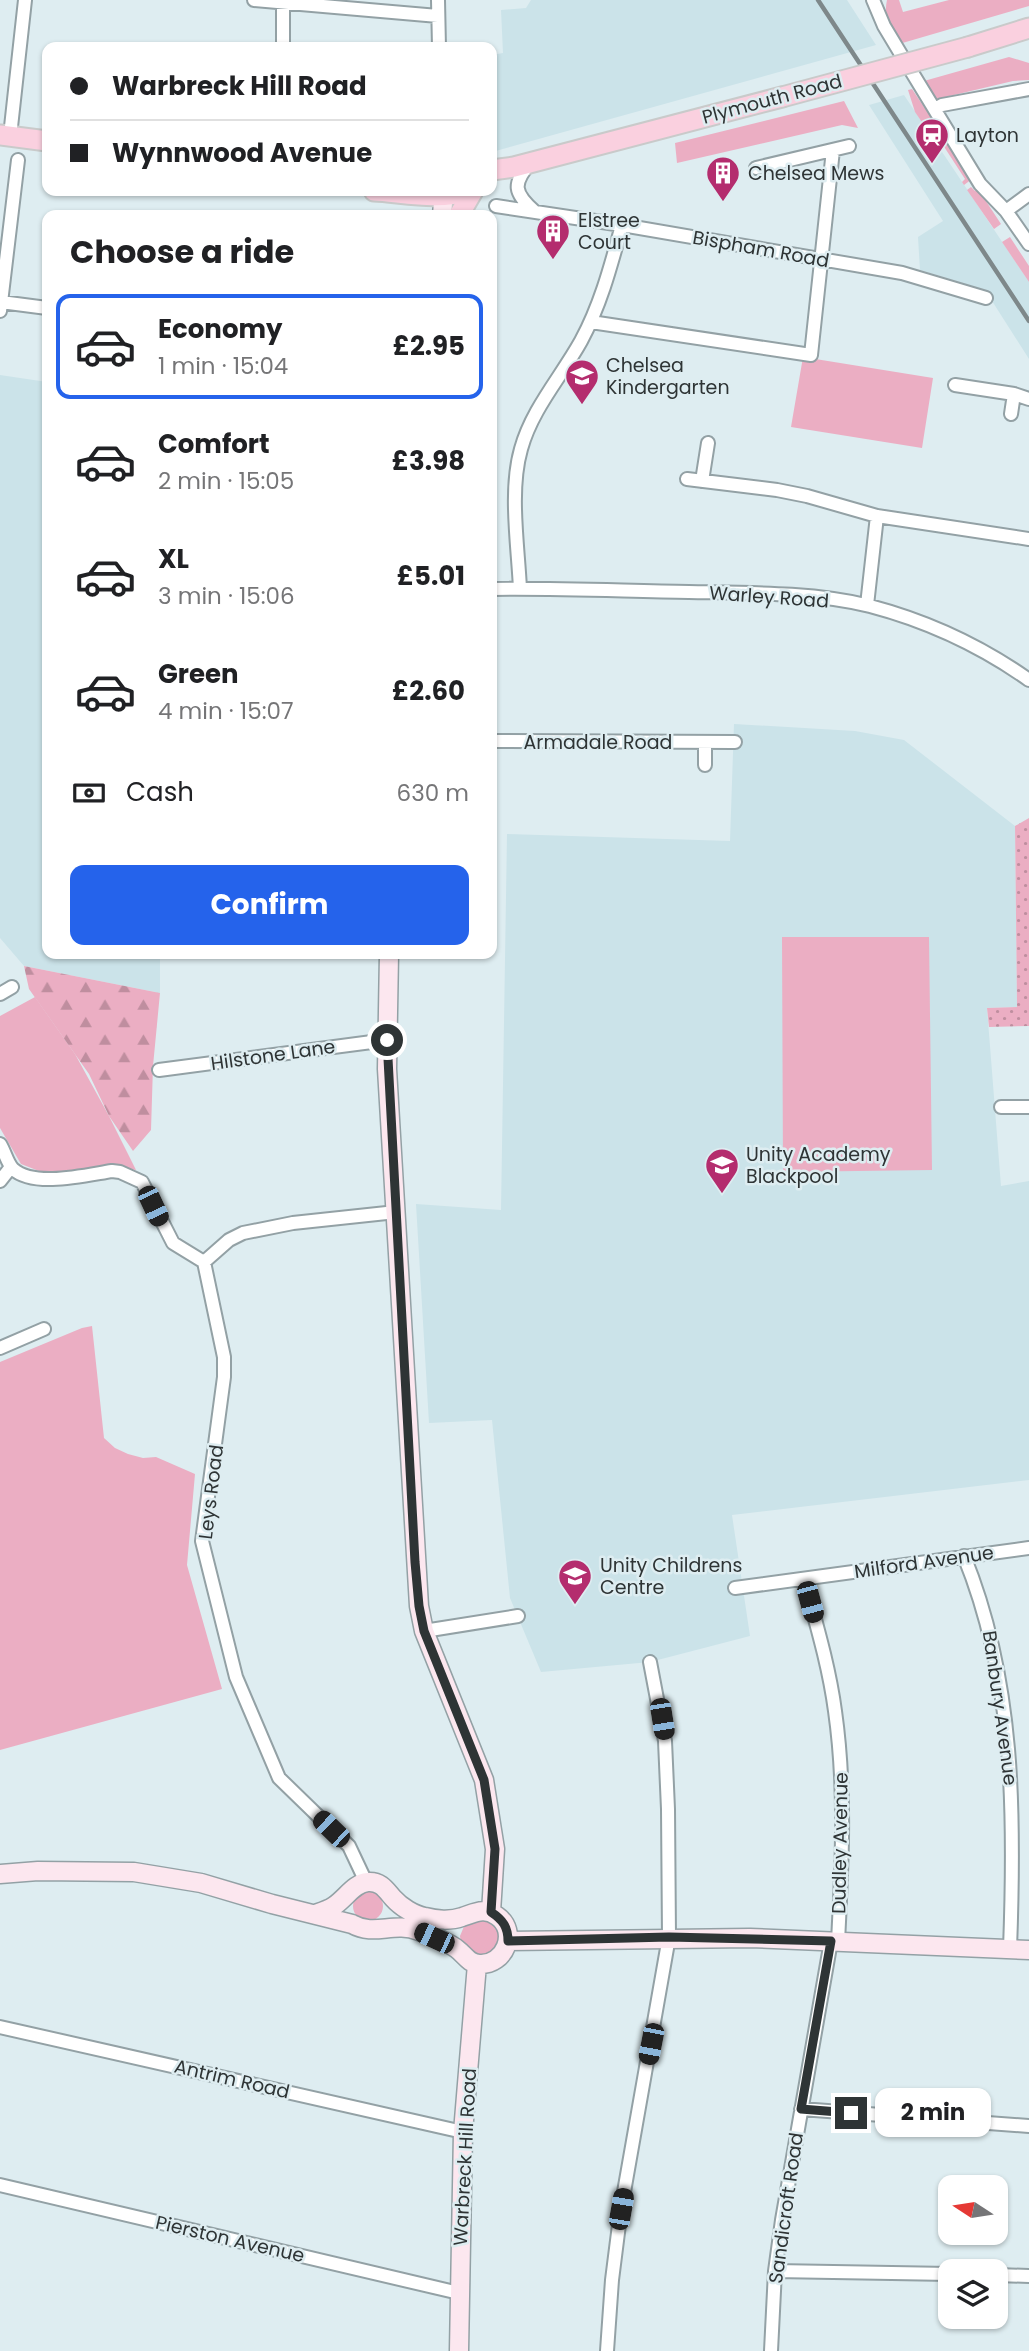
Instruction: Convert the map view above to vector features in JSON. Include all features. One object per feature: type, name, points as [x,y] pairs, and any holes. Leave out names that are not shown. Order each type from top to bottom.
[{"type":"main road","name":"Plymouth Road","points":[[497,169],[782,97],[1025,31]]},
{"type":"main road","points":[[5,136],[42,140]]},
{"type":"main road","name":"Plymouth Road","points":[[497,176],[522,165]]},
{"type":"main road","points":[[389,959],[387,1040],[419,1606],[424,1631],[484,1780],[495,1849],[491,1912]]},
{"type":"main road","points":[[0,1874],[38,1871],[134,1872],[201,1883],[315,1914],[352,1924],[363,1930],[400,1927],[418,1930],[458,1950],[468,1960],[477,1964],[496,1960],[505,1950],[508,1941],[508,1931],[504,1923],[491,1912],[480,1910],[462,1918],[427,1918],[415,1915],[394,1899],[382,1885],[366,1882],[354,1887],[331,1908],[315,1914]]},
{"type":"main road","points":[[347,1896],[345,1908],[352,1924]]},
{"type":"main road","points":[[383,1927],[390,1921],[394,1899]]},
{"type":"main road","points":[[458,1950],[456,1931],[462,1918]]},
{"type":"main road","points":[[508,1941],[669,1937],[1029,1950]]},
{"type":"main road","name":"Warbreck Hill Road","points":[[458,2351],[463,2132],[477,1964]]},
{"type":"street","points":[[5,136],[25,0]]},
{"type":"street","points":[[254,0],[438,16]]},
{"type":"street","points":[[438,0],[439,42]]},
{"type":"street","points":[[873,0],[884,26],[980,184],[1006,211],[1029,244]]},
{"type":"street","points":[[283,2],[283,42]]},
{"type":"street","points":[[935,109],[942,105],[1029,89]]},
{"type":"street","points":[[756,169],[849,146]]},
{"type":"street","points":[[591,322],[811,355],[833,150]]},
{"type":"street","points":[[18,160],[1,307],[42,309]]},
{"type":"street","points":[[522,165],[517,187],[519,197],[534,212]]},
{"type":"street","points":[[1006,211],[1029,194]]},
{"type":"street","name":"Bispham Road","points":[[496,206],[902,273],[986,298]]},
{"type":"street","points":[[520,589],[516,479],[522,447],[536,412],[591,322],[607,280],[622,225]]},
{"type":"street","points":[[955,385],[1014,394],[1029,399]]},
{"type":"street","points":[[1010,414],[1014,394]]},
{"type":"street","points":[[702,481],[708,443]]},
{"type":"street","points":[[687,479],[807,496],[877,516],[1029,539]]},
{"type":"street","points":[[867,605],[877,516]]},
{"type":"street","name":"Warley Road","points":[[497,589],[776,595],[867,605],[914,619],[961,640],[1001,660],[1029,680]]},
{"type":"street","name":"Armadale Road","points":[[497,741],[735,742]]},
{"type":"street","points":[[705,743],[705,765]]},
{"type":"street","name":"Hilstone Lane","points":[[159,1070],[387,1040]]},
{"type":"street","points":[[1002,1107],[1029,1107]]},
{"type":"street","points":[[0,1144],[11,1167],[20,1173],[41,1178],[77,1177],[112,1171],[142,1182],[173,1243],[204,1262],[229,1240],[243,1233],[293,1223],[396,1212]]},
{"type":"street","points":[[0,1181],[11,1167]]},
{"type":"street","name":"Leys Road","points":[[204,1262],[224,1357],[224,1377],[202,1541],[236,1677],[279,1778],[349,1846],[366,1882]]},
{"type":"street","points":[[0,1348],[44,1329]]},
{"type":"street","name":"Milford Avenue","points":[[735,1588],[1029,1548]]},
{"type":"street","name":"Banbury Avenue","points":[[964,1556],[990,1629],[1006,1727],[1013,1819],[1010,1948]]},
{"type":"street","name":"Dudley Avenue","points":[[804,1580],[825,1659],[835,1709],[840,1757],[843,1809],[834,1942]]},
{"type":"street","points":[[424,1631],[518,1616]]},
{"type":"street","points":[[607,2351],[621,2209],[669,1937],[665,1741],[650,1662]]},
{"type":"street","name":"Sandicroft Road","points":[[771,2351],[775,2271],[801,2109],[834,1942]]},
{"type":"street","name":"Antrim Road","points":[[0,2027],[463,2132]]},
{"type":"street","points":[[801,2109],[1029,2126]]},
{"type":"street","name":"Pierston Avenue","points":[[0,2185],[459,2292]]},
{"type":"street","points":[[775,2271],[938,2274]]},
{"type":"street","points":[[1008,2275],[1029,2276]]},
{"type":"shaded area","points":[[531,0],[847,0],[876,45],[497,151],[497,54],[503,53],[501,10],[526,8]]},
{"type":"shaded area","points":[[904,95],[1029,282],[1029,359],[985,290],[920,270],[918,237],[943,221],[869,105]]},
{"type":"shaded area","points":[[0,375],[42,381],[42,959],[160,959],[160,993],[24,966],[0,938]]},
{"type":"shaded area","name":"Unity Academy Blackpool","points":[[734,724],[855,731],[904,740],[1015,826],[1017,1007],[987,1008],[1001,1186],[1029,1181],[1029,1480],[732,1515],[750,1636],[650,1662],[541,1672],[510,1598],[492,1420],[429,1423],[416,1204],[501,1210],[507,834],[730,841]]},
{"type":"green space","points":[[887,0],[899,0],[903,12],[949,0],[1029,0],[1029,6],[899,44],[887,18]]},
{"type":"green space","points":[[1009,57],[1029,63],[1029,80],[1013,81],[937,99],[924,81]]},
{"type":"green space","points":[[912,89],[972,179],[964,185],[962,182],[965,179],[941,142],[937,144],[915,112],[908,90]]},
{"type":"green space","points":[[844,101],[858,128],[842,125],[677,163],[675,143]]},
{"type":"green space","points":[[971,187],[975,191],[978,189],[1001,224],[994,229],[967,190]]},
{"type":"green space","points":[[1010,237],[1029,266],[1029,282],[1002,242]]},
{"type":"green space","points":[[803,357],[933,378],[922,448],[791,427]]},
{"type":"green space","points":[[1029,818],[1029,1026],[989,1027],[987,1008],[1017,1007],[1015,826]]},
{"type":"green space","points":[[782,937],[929,937],[932,1170],[783,1172]]},
{"type":"green space","points":[[24,966],[160,993],[153,1066],[151,1130],[133,1151],[109,1116],[89,1074],[29,989]]},
{"type":"green space","points":[[35,997],[75,1054],[136,1170],[109,1165],[60,1173],[39,1171],[21,1164],[0,1128],[0,1016]]},
{"type":"green space","points":[[92,1326],[104,1438],[115,1448],[128,1454],[143,1458],[156,1457],[195,1474],[187,1565],[222,1689],[0,1750],[0,1362]]},
{"type":"green space","points":[[368,1891],[379,1895],[383,1906],[379,1917],[368,1921],[357,1917],[353,1906],[357,1895]]},
{"type":"green space","points":[[486,1918],[500,1933],[496,1950],[485,1956],[475,1955],[461,1942],[460,1936],[465,1924]]},
{"type":"railway","points":[[818,0],[1029,321]]},
{"type":"place","name":"Layton","points":[[932,165]]},
{"type":"place","name":"Chelsea Mews","points":[[723,203]]},
{"type":"place","name":"Elstree Court","points":[[553,261]]},
{"type":"place","name":"Chelsea Kindergarten","points":[[582,406]]},
{"type":"place","name":"Unity Academy Blackpool","points":[[722,1195]]},
{"type":"place","name":"Unity Childrens Centre","points":[[575,1606]]},
{"type":"route","points":[[387,1040],[419,1606],[424,1631],[476,1756],[489,1801],[495,1849],[491,1912],[504,1923],[508,1931],[508,1941],[669,1937],[831,1941],[801,2109],[851,2113]]}]
